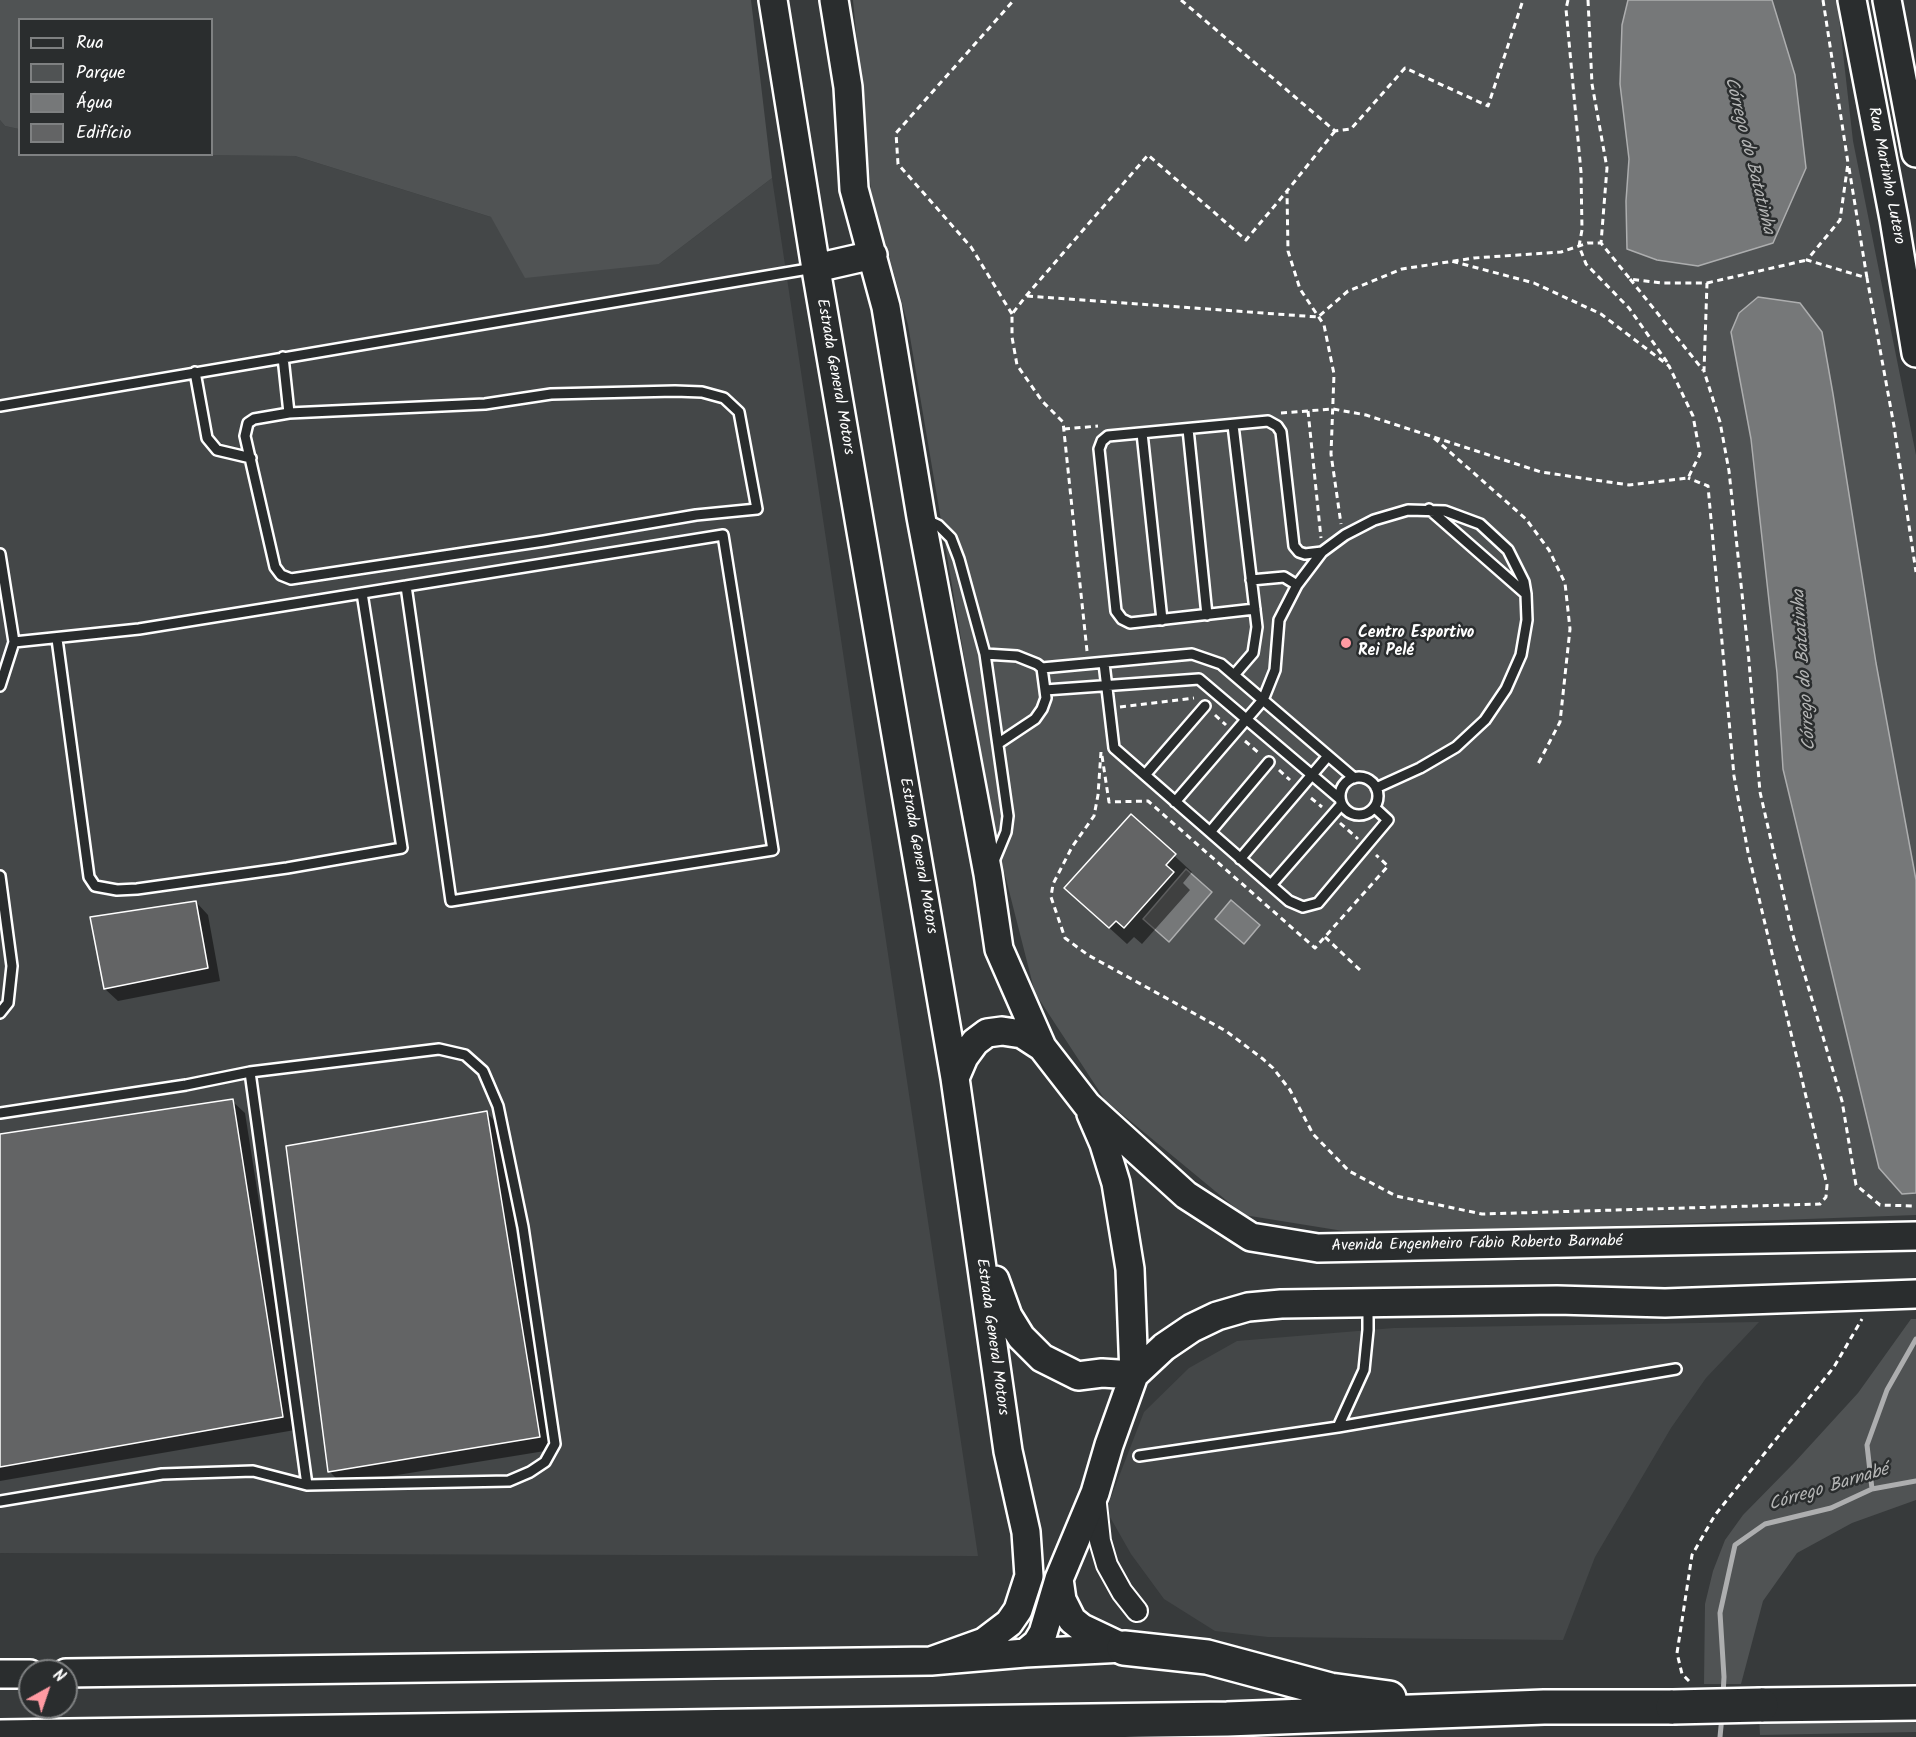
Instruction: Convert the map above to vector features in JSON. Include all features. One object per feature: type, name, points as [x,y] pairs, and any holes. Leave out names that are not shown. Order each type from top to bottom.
[{"type":"highway","points":[[1124,1648],[1207,1657],[1330,1690],[1379,1697],[1544,1707]]},
{"type":"highway","points":[[0,1737],[1227,1719],[1544,1707],[1683,1697],[1761,1706],[1916,1704]]},
{"type":"main road","name":"Estrada General Motors","points":[[773,0],[816,268],[955,1078],[1008,1450],[1026,1532],[1029,1576],[1018,1610],[1008,1623],[984,1642],[931,1661]]},
{"type":"main road","points":[[834,0],[848,87],[854,189],[886,307],[921,517],[988,874],[999,949],[1042,1047],[1087,1105],[1104,1144],[1116,1183],[1130,1269],[1134,1375],[1095,1493],[1059,1579],[1043,1633],[1037,1643],[1025,1653]]},
{"type":"main road","name":"Rua Martinho Lutero","points":[[1852,0],[1894,219],[1916,353]]},
{"type":"main road","points":[[1887,0],[1912,94],[1916,153]]},
{"type":"main road","points":[[816,268],[873,255]]},
{"type":"main road","points":[[955,1078],[964,1057],[975,1042],[987,1033],[1011,1031],[1022,1034],[1042,1047]]},
{"type":"main road","name":"Avenida Engenheiro Fábio Roberto Barnabé","points":[[1087,1105],[1186,1196],[1251,1237],[1318,1248],[1916,1236]]},
{"type":"main road","points":[[971,1195],[999,1293],[1008,1316],[1021,1337],[1041,1358],[1078,1376],[1102,1373],[1134,1375],[1164,1347],[1192,1328],[1217,1316],[1248,1307],[1281,1304],[1557,1300],[1665,1303],[1916,1294]]},
{"type":"main road","points":[[1059,1579],[1062,1600],[1072,1620],[1098,1637],[1124,1648]]},
{"type":"main road","points":[[78,1673],[931,1661],[1124,1648]]},
{"type":"main road","points":[[0,1674],[18,1674]]},
{"type":"street","points":[[1095,1493],[1100,1541],[1107,1565],[1122,1592],[1137,1611]]},
{"type":"lane","points":[[0,406],[816,268]]},
{"type":"lane","points":[[283,357],[289,413]]},
{"type":"lane","points":[[195,372],[207,438],[218,450],[251,458]]},
{"type":"lane","points":[[702,392],[724,398],[739,412],[757,509],[696,515],[544,542],[291,579],[281,575],[275,567],[245,436],[248,423],[254,419],[289,413],[485,404],[551,394],[702,392]]},
{"type":"lane","points":[[1255,609],[1131,623],[1122,619],[1116,611],[1113,588],[1099,449],[1102,441],[1108,436],[1268,421],[1277,426],[1281,432],[1294,546],[1299,552],[1305,554],[1322,552]]},
{"type":"lane","points":[[1233,424],[1257,627],[1253,653],[1234,675]]},
{"type":"lane","points":[[1188,429],[1208,615]]},
{"type":"lane","points":[[1142,433],[1162,620]]},
{"type":"lane","points":[[1429,509],[1526,594]]},
{"type":"lane","points":[[1175,802],[1263,700],[1275,670],[1279,620],[1297,585],[1322,552],[1345,535],[1374,520],[1408,510],[1445,511],[1480,524],[1508,550],[1524,582],[1526,594],[1527,620],[1521,655],[1506,689],[1485,720],[1456,747],[1420,768],[1376,788]]},
{"type":"lane","points":[[921,517],[938,525],[951,538],[985,654],[1008,816],[1006,832],[988,874]]},
{"type":"lane","points":[[14,642],[139,629],[723,534],[773,850],[451,901],[406,586]]},
{"type":"lane","points":[[0,554],[14,642],[1,680]]},
{"type":"lane","points":[[1251,580],[1284,577],[1297,585]]},
{"type":"lane","points":[[57,639],[89,877],[95,886],[117,890],[138,889],[287,868],[402,848],[362,593]]},
{"type":"lane","points":[[985,654],[1017,656],[1042,668],[1192,654],[1221,664],[1354,777],[1367,779],[1376,788],[1378,795],[1375,808],[1370,813],[1357,816],[1345,810],[1340,801],[1312,775],[1198,679],[1045,690]]},
{"type":"lane","points":[[1104,663],[1114,748],[1289,901],[1303,907],[1318,903],[1388,820],[1375,808]]},
{"type":"lane","points":[[999,743],[1035,719],[1042,709],[1046,698],[1042,668]]},
{"type":"lane","points":[[1144,775],[1204,706]]},
{"type":"lane","points":[[1240,858],[1328,756]]},
{"type":"lane","points":[[1210,832],[1269,762]]},
{"type":"lane","points":[[1271,885],[1340,801],[1342,785],[1354,777]]},
{"type":"lane","points":[[0,876],[12,966],[8,1003],[0,1013]]},
{"type":"lane","points":[[0,1113],[186,1085],[250,1072],[439,1049],[465,1055],[483,1071],[498,1106],[520,1216],[555,1444],[545,1462],[530,1472],[509,1481],[307,1485],[253,1471],[162,1474],[0,1501]]},
{"type":"lane","points":[[250,1072],[307,1485]]},
{"type":"lane","points":[[1338,1427],[1364,1370],[1368,1303]]},
{"type":"lane","points":[[1139,1456],[1338,1427],[1676,1369]]},
{"type":"path","points":[[1012,314],[971,247],[898,164],[896,133],[1014,0]]},
{"type":"path","points":[[1181,0],[1335,131]]},
{"type":"path","points":[[1345,535],[1339,517],[1331,454],[1334,374],[1324,324],[1300,289],[1288,251],[1287,191],[1335,131],[1351,129],[1405,68],[1488,106],[1522,0]]},
{"type":"path","points":[[1568,0],[1566,9],[1581,172],[1582,230],[1579,246],[1586,264],[1629,308],[1670,366],[1693,416],[1700,454],[1688,478]]},
{"type":"path","points":[[1588,0],[1592,84],[1606,168],[1601,243],[1704,371]]},
{"type":"path","points":[[1823,0],[1916,572]]},
{"type":"path","points":[[1807,260],[1840,220],[1848,163]]},
{"type":"path","points":[[1026,296],[1318,318],[1348,291],[1402,269],[1474,258],[1561,252],[1588,243],[1601,243]]},
{"type":"path","points":[[1630,279],[1660,283],[1707,283],[1807,260],[1867,278]]},
{"type":"path","points":[[1451,261],[1534,283],[1601,314],[1670,366]]},
{"type":"path","points":[[1707,283],[1704,371],[1720,422],[1729,471],[1760,792],[1792,932],[1842,1101],[1856,1185],[1880,1205],[1916,1206]]},
{"type":"path","points":[[1101,750],[1094,816],[1062,864],[1053,884],[1051,897],[1065,938],[1088,955],[1226,1031],[1263,1059],[1290,1090],[1312,1134],[1349,1171],[1396,1196],[1482,1214],[1820,1204],[1826,1197],[1827,1185],[1748,852],[1734,776],[1708,486],[1688,478],[1629,485],[1541,472],[1366,415],[1333,409]]},
{"type":"path","points":[[1308,411],[1322,552]]},
{"type":"path","points":[[1325,937],[1360,970]]},
{"type":"path","points":[[1683,1697],[1682,1674],[1677,1653],[1692,1555],[1715,1515],[1834,1367],[1876,1295]]},
{"type":"shaded area","points":[[0,120],[5,126],[18,129],[18,156],[295,156],[491,217],[659,264],[772,178],[978,1556],[0,1553]]},
{"type":"shaded area","points":[[1759,1322],[1706,1378],[1671,1428],[1595,1557],[1563,1640],[1268,1637],[1215,1631],[1164,1599],[1131,1554],[1106,1510],[1144,1412],[1189,1368],[1237,1341],[1394,1328]]},
{"type":"green space","points":[[0,0],[751,0],[772,178],[659,264],[525,278],[491,217],[295,156],[213,155],[213,18],[18,18],[18,129],[5,126],[0,120]]},
{"type":"green space","name":"Centro Esportivo Rei Pelé","points":[[853,0],[1837,0],[1853,141],[1916,455],[1916,1215],[1368,1235],[1244,1215],[1105,1100],[1035,993],[993,828],[908,325],[871,191]]},
{"type":"green space","points":[[1911,1319],[1916,1319],[1916,1500],[1852,1523],[1797,1553],[1763,1601],[1741,1684],[1704,1684],[1705,1604],[1713,1571],[1725,1540],[1743,1515],[1858,1393]]},
{"type":"green space","points":[[1916,1713],[1916,1732],[1760,1735],[1759,1715]]},
{"type":"water","points":[[1628,0],[1772,0],[1795,75],[1806,168],[1773,243],[1698,266],[1657,260],[1627,249],[1626,201],[1629,159],[1620,84],[1622,25]]},
{"type":"water","points":[[1758,297],[1800,303],[1822,332],[1833,394],[1876,663],[1916,880],[1916,1193],[1902,1194],[1879,1168],[1783,769],[1777,673],[1751,439],[1731,332],[1739,313]]},
{"type":"water","points":[[1186,869],[1212,892],[1169,942],[1143,919]]},
{"type":"water","points":[[1231,900],[1260,925],[1244,944],[1215,919]]},
{"type":"building","points":[[1131,814],[1176,854],[1166,865],[1174,872],[1124,928],[1116,921],[1109,928],[1064,888]]},
{"type":"building","points":[[196,901],[208,968],[104,989],[90,917]]},
{"type":"building","points":[[233,1099],[283,1417],[0,1467],[0,1134]]},
{"type":"building","points":[[487,1111],[540,1437],[328,1472],[286,1146]]},
{"type":"waterway","name":"Córrego do Batatinha","points":[[1872,1489],[1867,1445],[1887,1390],[1916,1339]]},
{"type":"waterway","name":"Córrego Barnabé","points":[[1723,1695],[1720,1613],[1735,1545],[1765,1524],[1831,1508],[1872,1489],[1916,1481]]},
{"type":"waterway","name":"Córrego Barnabé","points":[[1720,1737],[1722,1716]]},
{"type":"place","name":"Centro Esportivo Rei Pelé","points":[[1346,643]]}]
